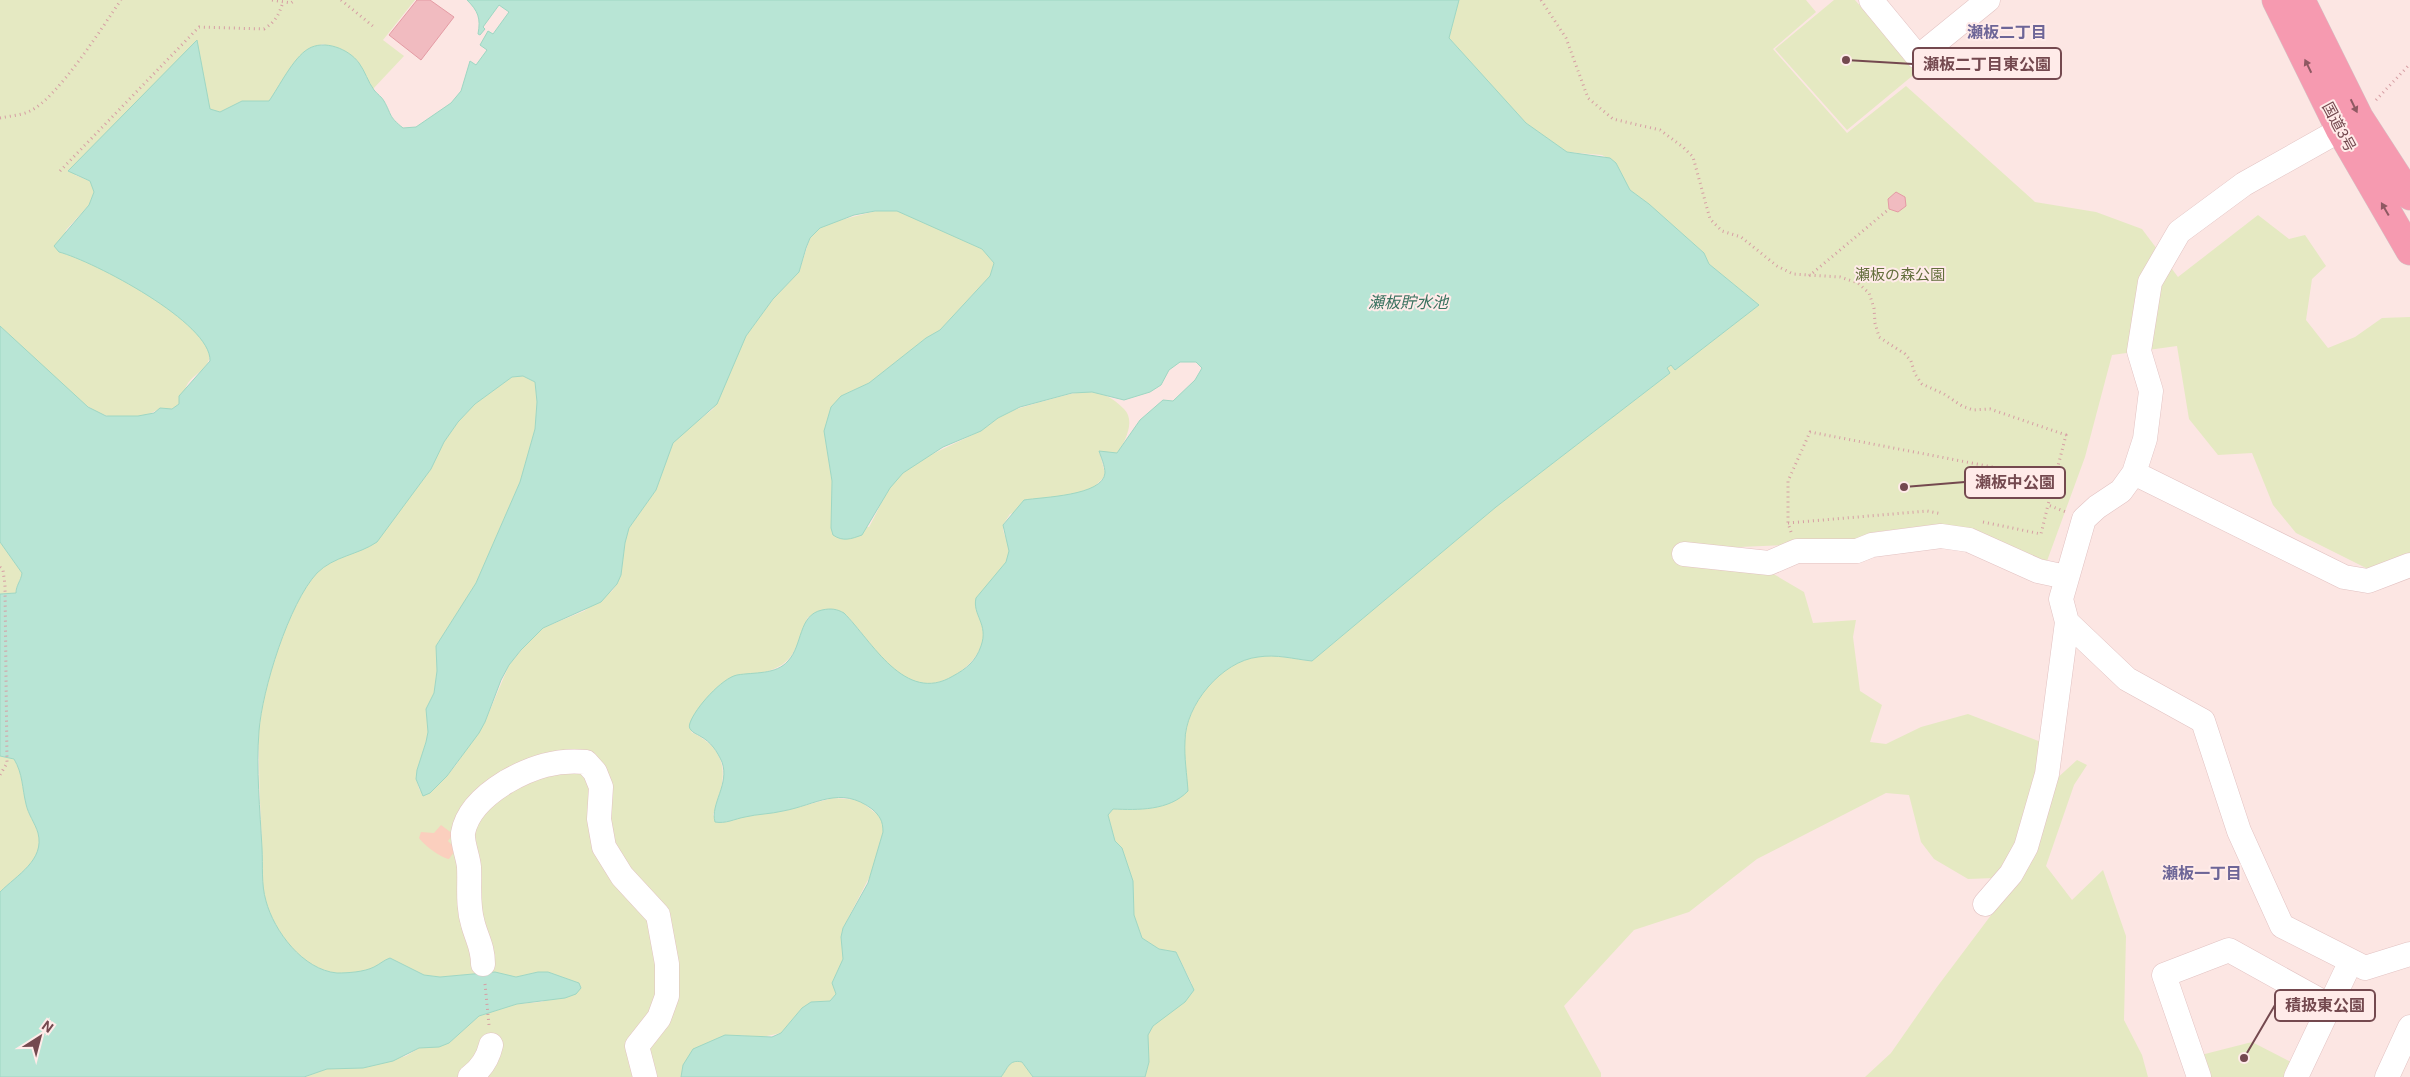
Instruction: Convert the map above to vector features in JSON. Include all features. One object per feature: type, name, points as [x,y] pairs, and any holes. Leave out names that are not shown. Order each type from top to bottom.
[{"type":"highway","name":"国道3号","points":[[2276,0],[2349,123],[2410,196]]},
{"type":"highway","name":"国道3号","points":[[2301,0],[2349,123],[2410,250]]},
{"type":"street","points":[[1871,0],[1918,57],[1988,0]]},
{"type":"street","points":[[1985,904],[2011,874],[2026,847],[2045,783],[2067,622],[2061,599],[2084,519],[2096,507],[2121,491],[2134,473],[2145,439],[2151,391],[2139,351],[2150,282],[2179,232],[2244,184],[2349,123]]},
{"type":"street","points":[[2134,473],[2344,577],[2368,581],[2410,565]]},
{"type":"street","points":[[1684,554],[1769,563],[1797,552],[1857,552],[1872,545],[1941,536],[1969,540],[2038,571],[2066,577]]},
{"type":"street","points":[[2067,622],[2126,679],[2203,721],[2239,831],[2282,926],[2350,963],[2364,968],[2410,954]]},
{"type":"street","points":[[484,964],[482,947],[473,926],[468,905],[469,865],[463,833],[475,807],[496,788],[526,770],[548,763],[573,760],[586,762],[595,772],[601,787],[599,820],[604,847],[622,876],[658,915],[668,964],[667,996],[659,1018],[637,1046],[645,1077]]},
{"type":"street","points":[[2200,1077],[2164,975],[2229,950],[2330,1006]]},
{"type":"street","points":[[2296,1077],[2350,963]]},
{"type":"street","points":[[2387,1077],[2410,1027]]},
{"type":"street","points":[[470,1077],[476,1073],[489,1056],[491,1045]]},
{"type":"path","points":[[0,118],[30,112],[43,104],[79,61],[121,0]]},
{"type":"path","points":[[272,0],[291,3],[295,0]]},
{"type":"path","points":[[341,0],[374,27]]},
{"type":"path","points":[[1542,0],[1566,38],[1588,98],[1613,119],[1660,130],[1683,147],[1693,157],[1710,219],[1722,231],[1741,237],[1777,266],[1793,274],[1840,277],[1858,283],[1869,293],[1874,308],[1875,323],[1879,337],[1911,361],[1914,374],[1922,384],[1972,410],[1990,409],[2066,436],[2048,505],[2084,519]]},
{"type":"path","points":[[60,171],[199,26],[264,29],[273,24],[280,14],[283,2]]},
{"type":"path","points":[[2349,123],[2410,64]]},
{"type":"path","points":[[1809,276],[1889,209]]},
{"type":"path","points":[[1797,552],[1788,522],[1788,480],[1810,432],[2055,478]]},
{"type":"path","points":[[0,567],[5,585],[7,763],[0,775]]},
{"type":"path","points":[[484,964],[491,1045]]},
{"type":"green space","points":[[0,0],[415,0],[383,40],[404,56],[373,89],[358,61],[323,44],[308,49],[294,65],[269,101],[242,101],[220,112],[210,109],[197,41],[75,175],[90,181],[94,192],[89,205],[66,230],[59,252],[95,265],[154,299],[201,337],[210,354],[207,364],[189,382],[184,394],[175,407],[160,409],[146,415],[124,418],[111,417],[94,410],[51,376],[0,326]]},
{"type":"green space","name":"瀬板の森公園","points":[[1459,0],[1806,0],[1816,12],[1773,49],[1847,133],[1906,86],[2035,202],[2096,212],[2142,229],[2178,277],[2258,215],[2289,239],[2305,235],[2326,266],[2312,279],[2306,320],[2328,348],[2355,337],[2382,318],[2410,317],[2410,553],[2370,570],[2296,533],[2273,505],[2252,453],[2218,455],[2189,419],[2177,346],[2112,355],[2085,457],[2047,561],[1940,524],[1875,532],[1852,542],[1716,548],[1765,569],[1804,592],[1813,623],[1856,620],[1853,637],[1860,691],[1882,705],[1870,742],[1886,744],[1921,727],[1968,714],[2041,742],[2039,776],[2023,837],[1995,878],[1968,879],[1934,859],[1921,842],[1909,795],[1886,793],[1757,859],[1689,912],[1634,930],[1564,1006],[1601,1073],[1601,1077],[1145,1077],[1149,1062],[1148,1035],[1153,1026],[1192,984],[1176,952],[1159,949],[1142,938],[1134,915],[1133,881],[1122,848],[1115,841],[1108,815],[1113,809],[1144,809],[1161,806],[1188,791],[1185,754],[1187,727],[1198,700],[1207,688],[1229,668],[1241,661],[1254,657],[1276,656],[1312,661],[1496,507],[1670,373],[1666,368],[1671,365],[1675,370],[1759,305],[1709,264],[1704,253],[1649,204],[1630,190],[1616,163],[1602,155],[1567,152],[1526,123],[1449,38]]},
{"type":"green space","points":[[1834,0],[1855,0],[1917,72],[1847,130],[1775,49]]},
{"type":"green space","points":[[876,211],[897,211],[906,214],[982,249],[994,263],[990,276],[940,330],[926,338],[869,383],[841,396],[824,431],[832,481],[831,528],[869,527],[888,491],[903,473],[931,455],[980,431],[1003,415],[1019,408],[1074,393],[1094,392],[1114,400],[1124,409],[1129,419],[1129,425],[1126,438],[1117,454],[1099,451],[1105,473],[1103,478],[1092,489],[1010,514],[1003,525],[1009,547],[1008,558],[1001,570],[976,599],[984,628],[982,644],[968,665],[957,674],[933,683],[920,684],[908,680],[882,658],[844,613],[808,617],[793,653],[782,665],[760,673],[691,732],[714,748],[719,757],[723,778],[713,815],[721,823],[747,816],[784,811],[833,798],[859,800],[879,816],[883,824],[883,832],[871,874],[843,928],[841,937],[843,959],[832,983],[836,994],[830,1001],[811,1002],[802,1008],[781,1033],[757,1038],[741,1035],[683,1065],[681,1077],[305,1077],[327,1069],[363,1068],[406,1056],[419,1048],[449,1043],[479,1016],[517,1004],[541,1002],[581,988],[579,983],[548,972],[538,972],[516,977],[494,972],[440,977],[424,975],[390,958],[366,970],[337,973],[313,965],[302,957],[283,936],[270,913],[263,888],[259,734],[265,693],[271,671],[287,625],[307,587],[324,567],[377,541],[431,469],[444,442],[458,422],[475,404],[512,377],[523,376],[535,382],[537,402],[535,429],[520,482],[476,583],[436,646],[437,671],[434,693],[426,709],[428,732],[416,779],[420,791],[447,776],[485,722],[509,665],[530,640],[543,628],[584,611],[612,591],[617,584],[621,575],[629,528],[656,490],[673,443],[681,434],[713,409],[746,336],[773,299],[799,272],[810,238],[820,228],[833,222]]},
{"type":"green space","points":[[0,542],[22,573],[16,593],[0,594]]},
{"type":"green space","points":[[0,756],[14,759],[17,765],[27,808],[38,833],[39,843],[34,859],[0,892]]},
{"type":"green space","points":[[2077,760],[2087,765],[2074,785],[2046,866],[2072,900],[2103,870],[2126,936],[2124,1020],[2142,1055],[2148,1077],[1865,1077],[1891,1053],[1937,987],[2034,858],[2054,781]]},
{"type":"green space","points":[[2252,1042],[2291,1062],[2284,1077],[2208,1077],[2201,1055]]},
{"type":"green space","points":[[1015,1060],[1022,1062],[1033,1077],[1001,1077],[1011,1062]]},
{"type":"sand","points":[[441,825],[453,834],[448,841],[453,846],[454,852],[449,859],[433,851],[419,838],[421,832],[434,833]]},
{"type":"water","name":"瀬板貯水池","points":[[467,0],[1459,0],[1449,38],[1526,123],[1567,152],[1610,158],[1616,163],[1630,190],[1649,204],[1704,253],[1709,264],[1759,305],[1675,370],[1671,365],[1667,368],[1670,373],[1496,507],[1312,661],[1272,656],[1245,660],[1231,667],[1208,687],[1191,713],[1187,727],[1185,753],[1188,791],[1180,798],[1163,806],[1143,809],[1113,809],[1108,815],[1115,841],[1122,848],[1133,881],[1134,915],[1142,938],[1159,949],[1176,952],[1194,990],[1185,1002],[1153,1026],[1148,1035],[1149,1062],[1145,1077],[1033,1077],[1022,1062],[1018,1061],[1011,1063],[1001,1077],[681,1077],[683,1065],[693,1049],[725,1035],[772,1037],[781,1033],[802,1008],[811,1002],[830,1001],[836,994],[832,983],[843,959],[841,937],[843,928],[868,883],[883,832],[881,819],[872,809],[849,798],[828,799],[778,812],[726,822],[715,822],[715,808],[724,778],[724,770],[722,762],[713,747],[704,738],[693,732],[689,726],[697,710],[710,694],[731,677],[771,671],[783,665],[793,654],[809,618],[814,613],[825,609],[834,609],[844,613],[878,653],[905,676],[920,682],[936,683],[962,670],[976,656],[983,638],[982,626],[976,610],[976,598],[1006,562],[1009,551],[1003,525],[1024,500],[1083,491],[1102,481],[1105,470],[1099,451],[1117,453],[1140,420],[1163,400],[1173,401],[1195,380],[1202,368],[1196,362],[1180,362],[1169,370],[1161,385],[1150,392],[1124,400],[1092,392],[1072,393],[1020,407],[998,418],[981,431],[943,447],[903,473],[890,488],[862,535],[854,538],[840,539],[833,535],[831,528],[832,481],[824,431],[831,407],[841,396],[869,383],[926,338],[940,330],[990,276],[994,263],[982,249],[897,211],[875,211],[854,215],[820,228],[810,238],[799,272],[773,299],[746,336],[717,404],[673,443],[656,490],[629,528],[621,575],[617,584],[601,602],[543,628],[521,650],[509,665],[501,680],[479,733],[447,776],[430,793],[423,796],[416,779],[428,732],[426,709],[434,693],[437,671],[436,646],[476,583],[520,482],[535,429],[537,402],[535,382],[523,376],[512,377],[475,404],[458,422],[444,442],[431,469],[377,542],[338,559],[317,573],[307,587],[287,625],[265,693],[259,731],[258,760],[263,888],[270,913],[283,936],[302,957],[313,965],[337,973],[366,970],[390,958],[424,975],[440,977],[495,972],[516,977],[538,972],[548,972],[579,983],[581,988],[576,994],[565,998],[517,1004],[479,1016],[449,1043],[439,1047],[419,1048],[393,1061],[363,1068],[327,1069],[304,1077],[0,1077],[0,892],[34,859],[39,843],[38,833],[27,808],[17,765],[14,759],[0,756],[0,594],[16,593],[22,573],[0,542],[0,326],[88,407],[106,416],[138,416],[154,413],[160,408],[172,409],[179,404],[179,396],[210,361],[205,346],[192,329],[172,312],[148,296],[97,267],[59,252],[54,246],[89,205],[94,192],[90,181],[68,171],[197,40],[210,109],[220,112],[242,101],[269,101],[302,53],[314,46],[329,45],[343,50],[355,58],[372,87],[383,100],[398,124],[403,128],[416,127],[451,103],[461,91],[470,61],[476,65],[487,50],[480,45],[488,31],[493,34],[509,12],[499,5],[483,27],[485,29],[480,35],[478,34],[478,15]]},
{"type":"building","points":[[417,0],[430,0],[454,17],[421,60],[389,35]]},
{"type":"building","points":[[1896,192],[1905,197],[1906,206],[1898,212],[1889,209],[1888,199]]},
{"type":"place","name":"瀬板二丁目東公園","points":[[1846,60]]},
{"type":"place","name":"瀬板中公園","points":[[1904,487]]},
{"type":"place","name":"積扱東公園","points":[[2244,1058]]},
{"type":"district","name":"瀬板二丁目","points":[[2007,32]]},
{"type":"district","name":"瀬板一丁目","points":[[2202,873]]}]
